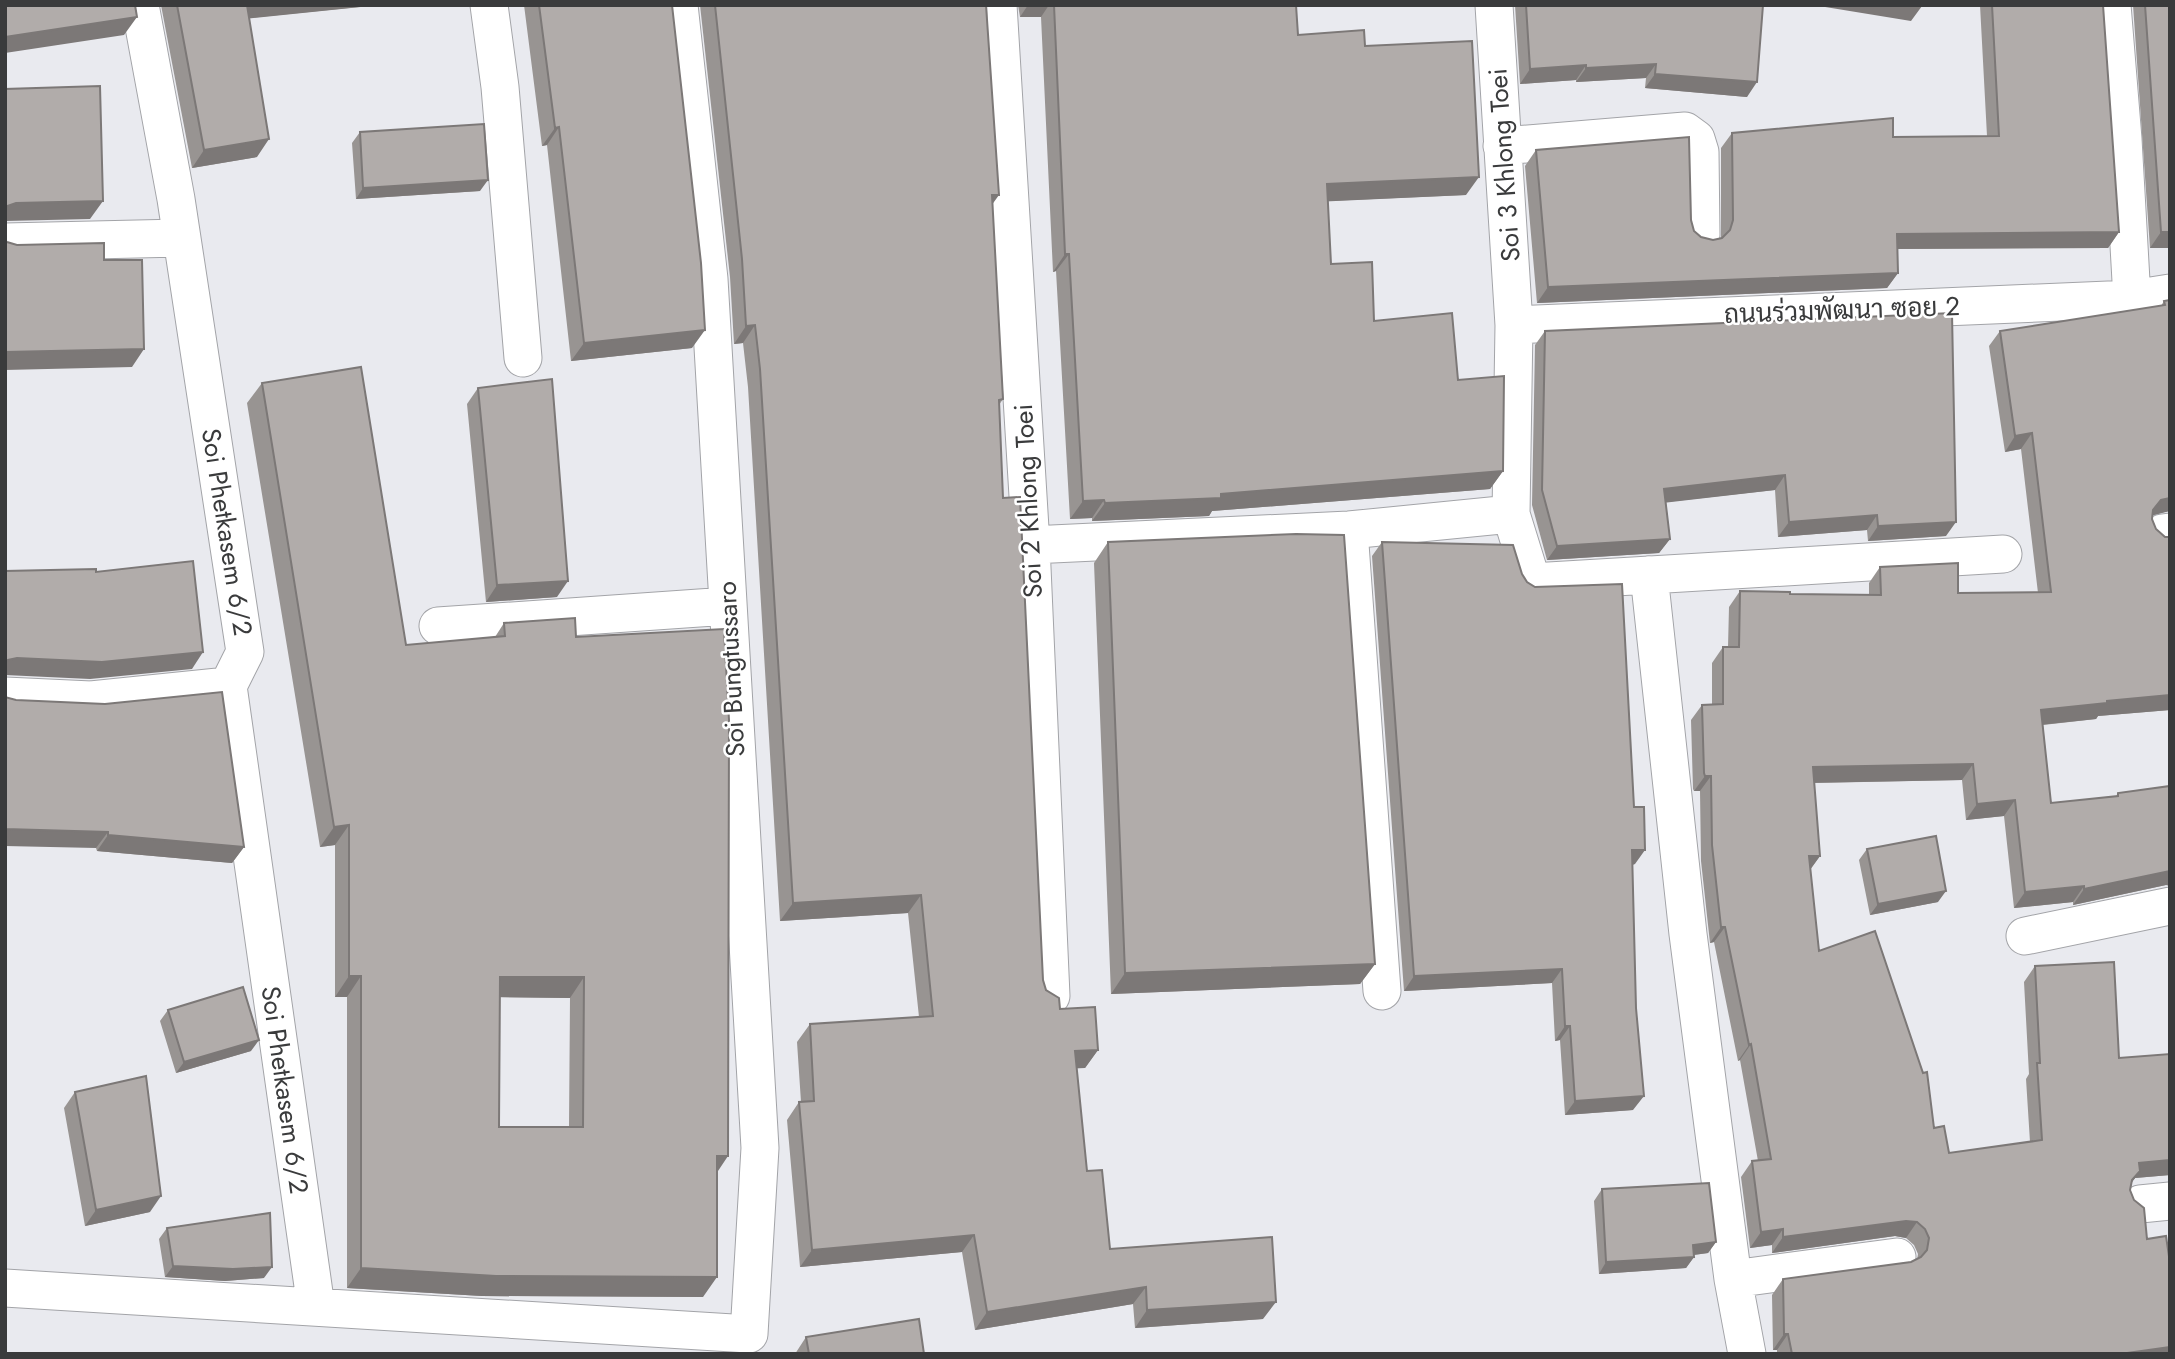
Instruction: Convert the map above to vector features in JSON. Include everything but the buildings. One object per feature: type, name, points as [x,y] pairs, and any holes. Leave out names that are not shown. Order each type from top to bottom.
[{"type":"street","name":"Soi Phetkasem 6/2","points":[[139,5],[181,238],[246,652],[228,685],[316,1307]]},
{"type":"street","points":[[489,5],[500,87],[523,358]]},
{"type":"street","name":"Soi Bungtussaro","points":[[316,1307],[749,1334],[760,1148],[709,279],[679,5]]},
{"type":"street","name":"Soi 2 Khlong Toei","points":[[998,5],[1031,545],[1051,996]]},
{"type":"street","name":"Soi 3 Khlong Toei","points":[[1494,5],[1514,325],[1511,514],[1532,582],[1649,576]]},
{"type":"street","points":[[2112,5],[2132,299]]},
{"type":"street","points":[[1502,146],[1685,131],[1696,139],[1700,152],[1701,235]]},
{"type":"street","points":[[5,242],[181,238]]},
{"type":"street","name":"ถนนร่วมพัฒนา ซอย 2","points":[[1514,325],[2132,299],[2170,293]]},
{"type":"street","points":[[1031,545],[1349,530],[1511,514]]},
{"type":"street","points":[[1349,530],[1382,991]]},
{"type":"street","points":[[1747,1354],[1732,1279],[1689,934],[1649,576],[2003,554]]},
{"type":"street","points":[[438,626],[727,606]]},
{"type":"street","points":[[5,696],[91,699],[228,685]]},
{"type":"street","points":[[2025,936],[2170,906]]},
{"type":"street","points":[[1732,1279],[1898,1257]]},
{"type":"street","points":[[5,1288],[316,1307]]}]
